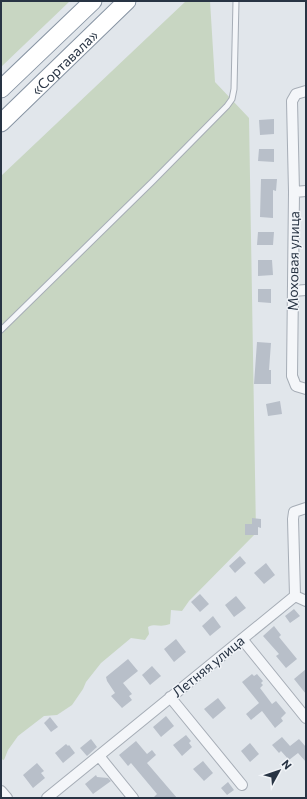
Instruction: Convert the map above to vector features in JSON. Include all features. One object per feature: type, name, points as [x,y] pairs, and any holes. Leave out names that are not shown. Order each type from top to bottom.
[{"type":"highway","name":"«Сортавала»","points":[[1,89],[93,1]]},
{"type":"highway","name":"«Сортавала»","points":[[1,123],[127,1]]},
{"type":"street","name":"Моховая улица","points":[[306,91],[296,94],[292,101],[294,192],[292,376],[296,386],[306,389]]},
{"type":"street","points":[[294,192],[306,192]]},
{"type":"street","points":[[292,291],[306,290]]},
{"type":"street","points":[[306,508],[294,512],[293,519],[294,596],[306,601]]},
{"type":"street","name":"Летняя улица","points":[[47,798],[294,596]]},
{"type":"street","points":[[242,639],[306,718]]},
{"type":"street","points":[[170,696],[242,785]]},
{"type":"street","points":[[99,756],[133,798]]},
{"type":"street","points":[[1,791],[7,798]]},
{"type":"lane","points":[[1,330],[152,182],[230,102],[234,89],[236,1]]},
{"type":"green space","points":[[1,1],[70,1],[1,67]]},
{"type":"green space","points":[[186,1],[210,1],[215,82],[249,118],[256,533],[189,601],[182,611],[171,610],[170,624],[163,626],[153,625],[148,627],[149,634],[145,640],[131,638],[101,663],[86,682],[72,705],[57,715],[44,716],[18,736],[8,750],[4,760],[1,759],[1,176]]},
{"type":"building","points":[[274,119],[274,134],[260,135],[259,120]]},
{"type":"building","points":[[259,149],[274,149],[274,162],[258,161]]},
{"type":"building","points":[[261,179],[277,179],[276,191],[273,190],[273,218],[260,217]]},
{"type":"building","points":[[258,232],[274,232],[273,245],[257,245]]},
{"type":"building","points":[[258,260],[272,260],[273,275],[258,276]]},
{"type":"building","points":[[258,289],[271,289],[271,303],[258,302]]},
{"type":"building","points":[[257,342],[271,343],[269,370],[271,370],[271,384],[254,384]]},
{"type":"building","points":[[280,401],[282,414],[268,416],[266,404]]},
{"type":"building","points":[[252,518],[261,519],[261,528],[258,527],[258,535],[245,535],[245,524],[252,524]]},
{"type":"building","points":[[240,556],[246,563],[235,573],[229,566]]},
{"type":"building","points":[[266,563],[275,575],[264,584],[254,573]]},
{"type":"building","points":[[200,594],[209,604],[200,612],[191,602]]},
{"type":"building","points":[[236,596],[246,608],[234,617],[225,605]]},
{"type":"building","points":[[294,609],[300,616],[290,623],[285,616]]},
{"type":"building","points":[[213,616],[221,627],[210,636],[202,626]]},
{"type":"building","points":[[274,626],[281,635],[279,637],[297,659],[286,668],[276,656],[279,654],[263,636]]},
{"type":"building","points":[[176,639],[186,652],[174,662],[164,649]]},
{"type":"building","points":[[128,659],[138,671],[123,683],[132,694],[129,696],[132,700],[122,708],[111,696],[115,693],[106,677]]},
{"type":"building","points":[[152,666],[161,676],[150,685],[142,675]]},
{"type":"building","points":[[306,669],[306,694],[294,679]]},
{"type":"building","points":[[252,674],[254,676],[257,674],[263,681],[261,683],[263,685],[260,688],[272,704],[276,701],[286,713],[281,718],[283,721],[275,728],[262,711],[251,720],[246,714],[259,703],[242,682]]},
{"type":"building","points":[[218,698],[226,708],[213,719],[204,709]]},
{"type":"building","points":[[166,716],[174,726],[161,737],[153,727]]},
{"type":"building","points":[[50,717],[58,727],[51,732],[44,723]]},
{"type":"building","points":[[186,735],[191,741],[189,743],[192,747],[182,756],[173,745]]},
{"type":"building","points":[[282,737],[290,746],[299,739],[306,747],[306,762],[298,753],[289,760],[281,751],[279,753],[272,745]]},
{"type":"building","points":[[91,739],[97,747],[87,756],[80,748]]},
{"type":"building","points":[[136,741],[147,754],[152,750],[156,755],[147,763],[177,798],[153,798],[157,794],[131,763],[128,766],[119,755]]},
{"type":"building","points":[[250,743],[259,754],[250,762],[241,751]]},
{"type":"building","points":[[66,744],[68,746],[69,745],[75,753],[63,763],[55,753]]},
{"type":"building","points":[[203,761],[213,773],[204,781],[193,769]]},
{"type":"building","points":[[37,763],[44,771],[41,773],[45,778],[33,788],[23,775]]},
{"type":"building","points":[[96,775],[97,777],[108,778],[111,781],[93,794],[85,784]]},
{"type":"building","points":[[228,782],[234,790],[227,795],[221,788]]}]
